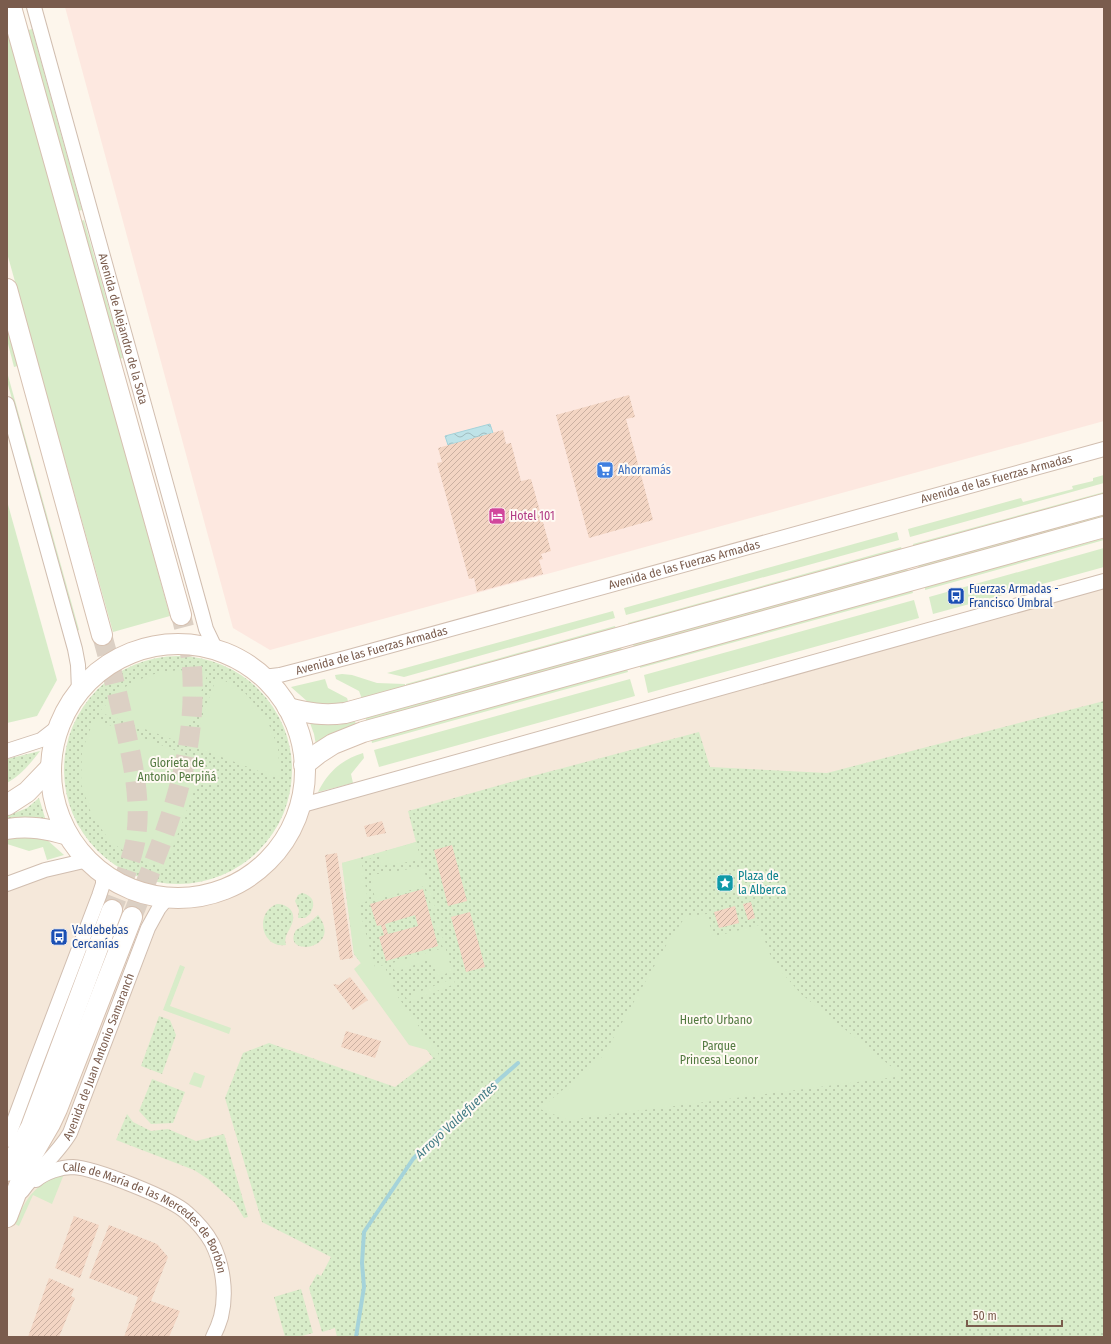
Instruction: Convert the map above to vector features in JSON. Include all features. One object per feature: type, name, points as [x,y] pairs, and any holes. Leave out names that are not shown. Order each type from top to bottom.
[{"type":"street","name":"Avenida de Alejandro de la Sota","points":[[11,7],[181,615]]},
{"type":"street","name":"Avenida de Alejandro de la Sota","points":[[34,7],[206,629],[216,650]]},
{"type":"street","points":[[7,288],[102,635]]},
{"type":"street","points":[[7,404],[75,649],[78,665],[79,691]]},
{"type":"street","name":"Avenida de las Fuerzas Armadas","points":[[263,677],[280,675],[349,657],[1104,449]]},
{"type":"street","points":[[288,708],[319,715],[345,713],[1104,504]]},
{"type":"street","points":[[304,765],[318,753],[333,744],[364,732],[1104,527]]},
{"type":"street","points":[[299,806],[1104,581]]},
{"type":"street","points":[[187,644],[216,650],[236,658],[263,677],[278,693],[288,708],[299,735],[304,765],[303,788],[294,821],[284,840],[273,854],[246,877],[230,886],[188,897],[168,897],[135,890],[103,873],[88,860],[68,835],[57,809],[53,795],[51,767],[53,747],[59,726],[67,708],[89,680],[117,660],[144,649],[158,646],[187,644]]},
{"type":"street","points":[[7,751],[41,740],[59,726]]},
{"type":"street","points":[[7,805],[27,792],[51,767]]},
{"type":"street","points":[[7,829],[17,827],[33,827],[68,835]]},
{"type":"street","points":[[7,884],[45,870],[88,860]]},
{"type":"street","points":[[7,1140],[99,896],[103,884],[103,873]]},
{"type":"street","name":"Avenida de Juan Antonio Samaranch","points":[[9,1212],[31,1178],[59,1149],[70,1133],[148,928],[159,908],[168,897]]},
{"type":"street","points":[[7,1171],[31,1127],[112,910]]},
{"type":"street","name":"Avenida de Juan Antonio Samaranch","points":[[9,1212],[28,1162],[50,1124],[132,917]]},
{"type":"street","name":"Calle de María de las Mercedes de Borbón","points":[[9,1212],[28,1187],[40,1176],[49,1172],[70,1167],[86,1169],[119,1180],[173,1203],[187,1212],[203,1230],[212,1243],[220,1264],[223,1281],[221,1317],[213,1337]]},
{"type":"shaded area","points":[[65,7],[1104,7],[1104,421],[270,650],[233,628]]},
{"type":"shaded area","name":"Parque Princesa Leonor","points":[[1104,581],[1104,1337],[7,1337],[7,884],[91,863],[103,873],[120,883],[135,890],[150,894],[168,897],[188,897],[217,891],[246,877],[273,853],[283,840],[294,821],[299,806]]},
{"type":"green space","points":[[7,23],[170,616],[113,632],[7,253]]},
{"type":"green space","points":[[32,29],[82,210],[75,212],[25,31]]},
{"type":"green space","points":[[84,220],[123,358],[119,359],[78,222]]},
{"type":"green space","points":[[7,313],[21,365],[14,367],[7,340]]},
{"type":"green space","points":[[7,372],[79,630],[76,631],[7,381]]},
{"type":"green space","points":[[1104,475],[1104,483],[910,537],[908,529],[1021,498],[1023,502],[1073,489],[1072,486],[1093,481],[1093,478]]},
{"type":"green space","points":[[1104,492],[1104,495],[914,548],[913,544]]},
{"type":"green space","points":[[7,501],[57,680],[37,716],[7,723]]},
{"type":"green space","points":[[1104,514],[1104,518],[919,569],[918,565]]},
{"type":"green space","points":[[897,532],[899,540],[626,615],[624,608]]},
{"type":"green space","points":[[1104,538],[1104,540],[925,590],[925,587]]},
{"type":"green space","points":[[901,547],[902,550],[628,626],[628,623]]},
{"type":"green space","points":[[1104,548],[1104,567],[933,614],[929,597]]},
{"type":"green space","points":[[907,567],[908,573],[634,649],[633,643]]},
{"type":"green space","points":[[912,590],[913,593],[640,668],[640,665]]},
{"type":"green space","points":[[914,600],[919,618],[648,693],[644,675]]},
{"type":"green space","points":[[613,611],[615,618],[404,677],[387,673]]},
{"type":"green space","points":[[615,626],[616,629],[406,687],[406,684]]},
{"type":"green space","points":[[621,646],[622,652],[367,722],[365,717]]},
{"type":"green space","name":"Glorieta de Antonio Perpiñá","points":[[178,656],[211,661],[232,670],[250,682],[266,698],[278,716],[287,737],[292,770],[287,803],[278,824],[266,842],[250,858],[232,870],[211,879],[178,884],[145,879],[124,870],[106,858],[90,842],[78,824],[69,803],[64,770],[69,737],[78,716],[90,698],[106,682],[124,670],[145,661]]},
{"type":"green space","points":[[627,669],[628,672],[372,743],[371,739]]},
{"type":"green space","points":[[178,670],[208,673],[182,743],[99,712],[121,689],[149,675]]},
{"type":"green space","points":[[335,675],[352,675],[377,683],[405,684],[405,687],[362,699],[359,691],[336,679]]},
{"type":"green space","points":[[217,676],[245,693],[266,717],[278,747],[280,779],[192,746]]},
{"type":"green space","points":[[325,679],[328,688],[347,698],[349,704],[337,707],[308,702],[291,687]]},
{"type":"green space","points":[[630,679],[635,696],[379,767],[374,750]]},
{"type":"green space","name":"Parque Princesa Leonor","points":[[1104,701],[1104,1337],[337,1337],[335,1328],[322,1332],[309,1288],[317,1274],[321,1276],[331,1257],[262,1222],[225,1098],[243,1053],[269,1043],[395,1087],[433,1058],[354,954],[342,863],[416,842],[408,811],[699,732],[710,767],[827,773]]},
{"type":"green space","points":[[94,719],[205,762],[165,868],[135,859],[110,841],[92,816],[81,784],[82,751]]},
{"type":"green space","points":[[355,721],[356,725],[340,730],[316,745],[310,723],[338,725]]},
{"type":"green space","points":[[40,751],[25,769],[7,783],[7,759]]},
{"type":"green space","points":[[363,753],[364,758],[351,774],[353,783],[318,792],[326,778],[336,768],[348,759]]},
{"type":"green space","points":[[39,798],[46,821],[7,821],[7,816],[27,808]]},
{"type":"green space","points":[[20,836],[46,839],[64,855],[47,860],[43,847],[29,851],[7,844],[7,839]]},
{"type":"green space","points":[[416,842],[421,860],[381,866],[379,856],[369,859],[369,856]]},
{"type":"green space","points":[[361,858],[368,901],[358,904],[375,967],[384,965],[398,997],[439,1055],[434,1058],[427,1050],[409,1045],[354,969],[361,963],[354,954],[342,863]]},
{"type":"green space","points":[[423,867],[436,910],[433,911],[425,886],[375,900],[371,875]]},
{"type":"green space","points":[[302,893],[311,898],[313,901],[313,907],[310,914],[305,918],[298,918],[299,910],[295,901],[298,895]]},
{"type":"green space","points":[[277,904],[287,906],[293,913],[292,924],[286,935],[286,945],[277,945],[271,941],[266,936],[264,929],[263,922],[265,914],[270,908]]},
{"type":"green space","name":"Huerto Urbano","points":[[707,914],[713,937],[759,925],[773,962],[801,994],[903,1076],[568,1120],[540,1109],[603,1056],[668,942],[686,916]]},
{"type":"green space","points":[[318,915],[324,927],[324,936],[319,943],[303,947],[296,944],[293,939],[296,930],[310,922]]},
{"type":"green space","points":[[435,921],[438,921],[452,971],[438,977],[431,959],[395,972],[392,963],[443,948]]},
{"type":"green space","points":[[180,965],[185,967],[170,1006],[231,1028],[229,1034],[163,1010]]},
{"type":"green space","points":[[454,978],[455,984],[408,1002],[406,997]]},
{"type":"green space","points":[[159,1016],[170,1020],[176,1035],[162,1074],[141,1066]]},
{"type":"green space","points":[[194,1072],[205,1076],[201,1088],[189,1084]]},
{"type":"green space","points":[[152,1079],[185,1092],[173,1123],[151,1124],[139,1111]]},
{"type":"green space","points":[[127,1114],[133,1122],[151,1131],[168,1129],[196,1141],[224,1134],[248,1217],[244,1218],[235,1203],[208,1179],[194,1170],[116,1140]]},
{"type":"green space","points":[[64,1174],[52,1204],[33,1195],[19,1226],[15,1224],[23,1206],[33,1193],[46,1182]]},
{"type":"green space","points":[[301,1289],[313,1333],[298,1337],[285,1337],[274,1297]]},
{"type":"water","points":[[490,424],[493,433],[448,445],[445,436]]},
{"type":"building","name":"Ahorramás","points":[[629,395],[635,417],[626,419],[653,520],[589,538],[556,415]]},
{"type":"building","name":"Hotel 101","points":[[503,430],[506,444],[511,443],[521,481],[531,479],[551,551],[541,554],[543,559],[539,560],[543,574],[477,592],[474,578],[469,579],[437,463],[442,462],[438,448]]},
{"type":"building","points":[[382,821],[386,833],[367,837],[364,826]]},
{"type":"building","points":[[452,845],[467,901],[448,906],[434,850]]},
{"type":"building","points":[[337,853],[353,958],[340,960],[325,855]]},
{"type":"building","points":[[423,889],[438,946],[386,961],[379,937],[384,935],[381,925],[377,926],[370,904]],"holes":[[[415,915],[418,926],[388,934],[385,924]]]},
{"type":"building","points":[[751,902],[755,918],[748,920],[743,904]]},
{"type":"building","points":[[735,906],[739,923],[719,928],[714,912]]},
{"type":"building","points":[[470,912],[485,967],[466,972],[451,917]]},
{"type":"building","points":[[350,977],[368,1000],[353,1010],[333,984],[339,985]]},
{"type":"building","points":[[346,1031],[381,1041],[375,1058],[341,1047]]},
{"type":"building","points":[[74,1216],[99,1225],[80,1278],[55,1268]]},
{"type":"building","points":[[109,1225],[157,1244],[168,1257],[151,1301],[180,1311],[169,1337],[124,1337],[138,1297],[89,1278]]},
{"type":"building","points":[[49,1278],[74,1289],[71,1296],[75,1298],[59,1337],[28,1337]]},
{"type":"waterway","name":"Arroyo Valdefuentes","points":[[356,1337],[364,1287],[362,1263],[364,1232],[413,1159],[439,1132],[518,1063]]},
{"type":"tunnel","points":[[132,917],[156,856],[177,796],[190,734],[192,668],[181,615]]},
{"type":"tunnel","points":[[102,635],[129,746],[136,787],[138,815],[133,852],[112,910]]},
{"type":"place","name":"Ahorramás","points":[[605,470]]},
{"type":"place","name":"Hotel 101","points":[[497,516]]},
{"type":"place","name":"Fuerzas Armadas - Francisco Umbral","points":[[956,596]]},
{"type":"place","name":"Plaza de la Alberca","points":[[725,883]]},
{"type":"place","name":"Valdebebas Cercanías","points":[[59,937]]}]
